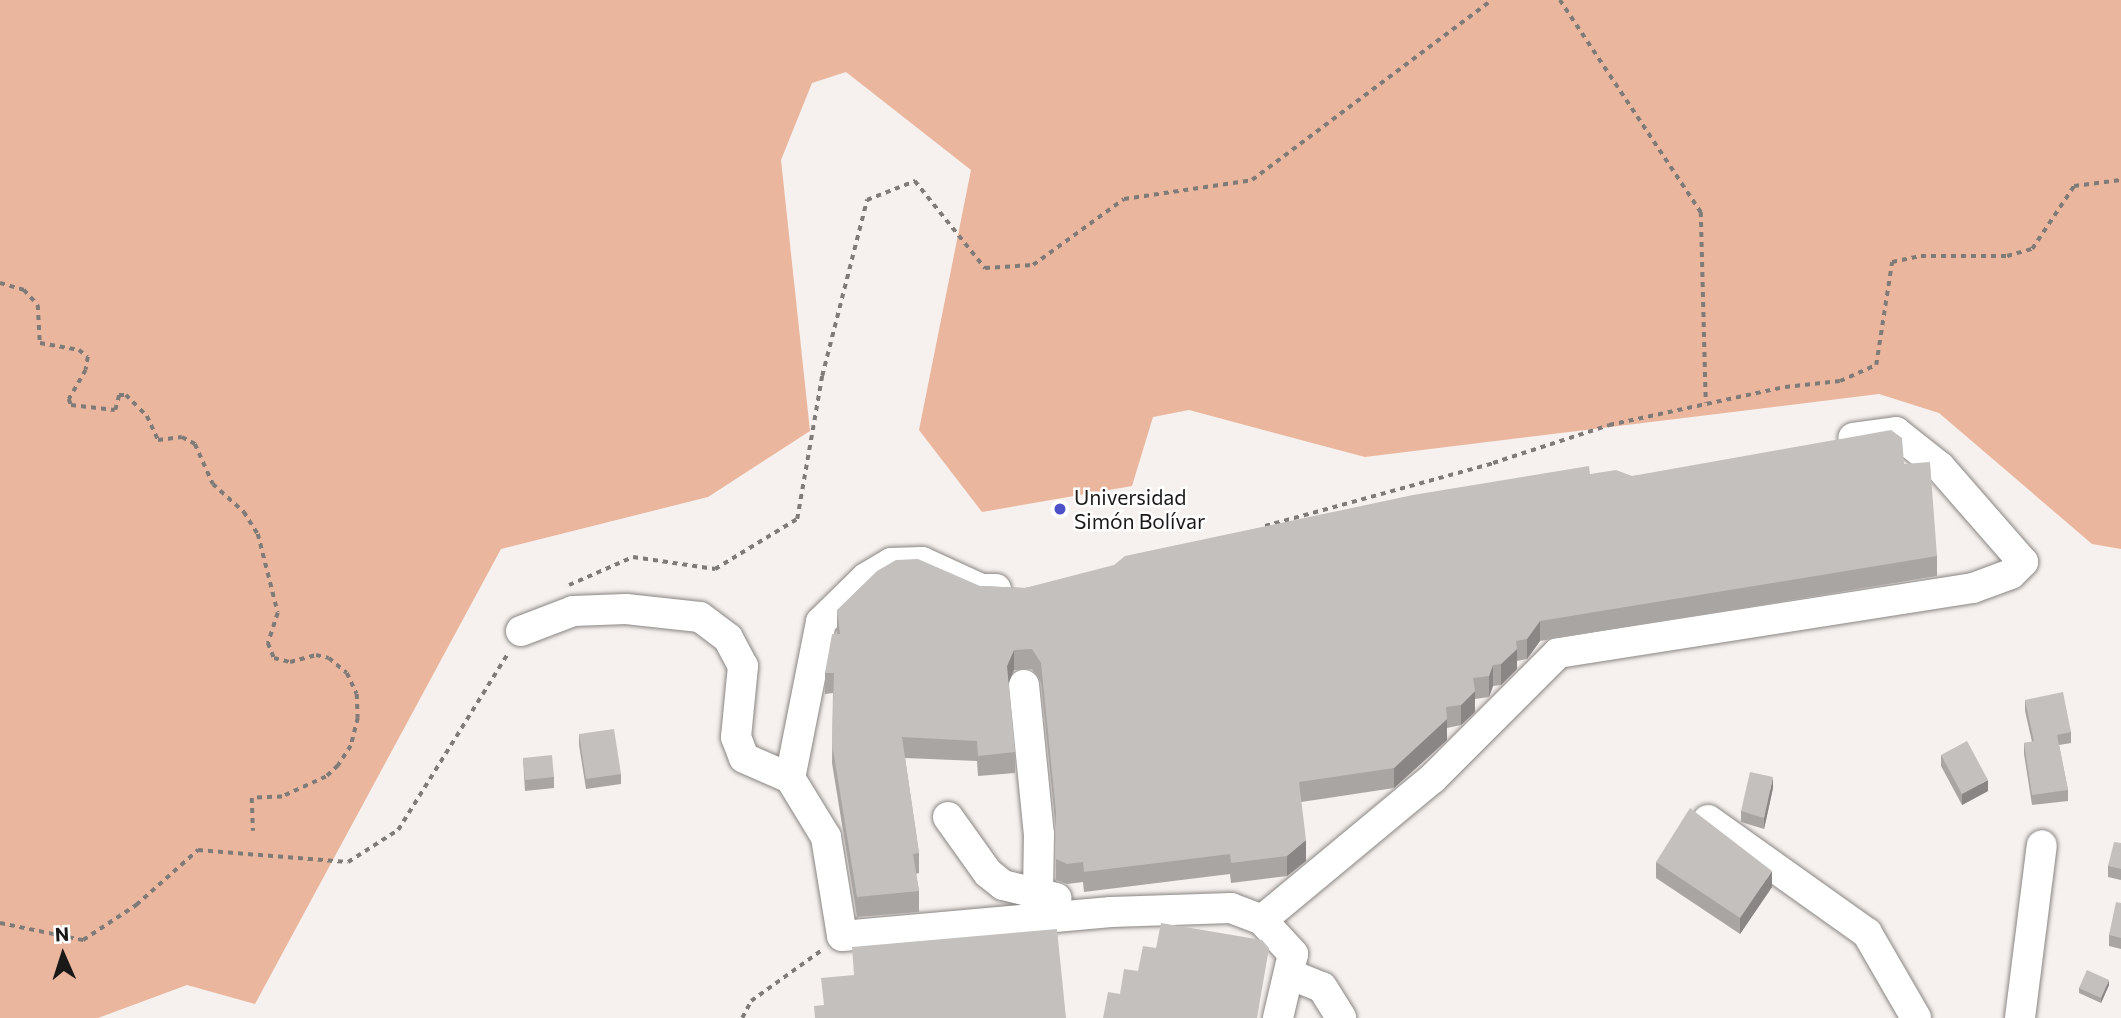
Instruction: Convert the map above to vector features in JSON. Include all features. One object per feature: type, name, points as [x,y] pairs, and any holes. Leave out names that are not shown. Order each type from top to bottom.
[{"type":"lane","points":[[1262,920],[1432,779],[1558,653],[1973,588],[2011,574],[2023,562],[1940,467],[1896,432],[1820,444]]},
{"type":"lane","points":[[790,778],[821,622],[866,578],[891,563],[906,561],[950,572],[981,589],[1025,591]]},
{"type":"lane","points":[[521,631],[573,611],[626,609],[700,617],[728,638],[743,666],[736,737],[744,758],[790,778],[826,837],[842,936],[1111,912],[1231,908],[1262,920],[1293,954],[1278,1018]]},
{"type":"lane","points":[[1024,685],[1039,834],[1038,894]]},
{"type":"lane","points":[[948,817],[988,873],[1003,885],[1111,912]]},
{"type":"lane","points":[[1708,820],[1867,933],[1916,1018]]},
{"type":"lane","points":[[2020,1018],[2042,845]]},
{"type":"lane","points":[[1289,974],[1322,987],[1341,1018]]},
{"type":"path","points":[[564,587],[633,557],[715,569],[797,519],[822,376],[867,200],[915,181],[985,268],[1033,265],[1124,199],[1252,180],[1492,0]]},
{"type":"path","points":[[1560,0],[1701,212],[1706,404]]},
{"type":"path","points":[[1255,529],[1493,463],[1609,425],[1706,404],[1840,381],[1876,365],[1892,262],[1921,256],[2007,256],[2032,248],[2074,186],[2121,180]]},
{"type":"path","points":[[0,283],[24,290],[38,305],[40,343],[79,350],[88,357],[86,370],[69,399],[72,405],[115,410],[120,395],[126,395],[147,416],[158,440],[182,437],[195,444],[213,484],[244,512],[258,534],[278,613],[268,643],[274,658],[290,662],[316,656],[329,658],[347,673],[357,694],[358,718],[351,747],[338,766],[326,777],[282,797],[252,798],[253,831]]},
{"type":"path","points":[[0,923],[83,940],[136,905],[198,850],[348,862],[398,830],[521,631]]},
{"type":"path","points":[[742,1018],[751,1001],[842,936]]},
{"type":"shaded area","points":[[0,0],[2121,0],[2121,549],[2092,544],[1939,413],[1879,394],[1365,457],[1189,410],[1153,417],[1132,486],[982,512],[919,430],[971,170],[846,72],[812,83],[781,160],[810,431],[708,497],[501,549],[255,1004],[187,985],[98,1018],[0,1018]]},
{"type":"building","points":[[1891,430],[1902,438],[1904,464],[1930,462],[1937,556],[1540,621],[1527,639],[1516,641],[1517,649],[1501,664],[1493,665],[1489,676],[1473,678],[1475,691],[1461,705],[1446,707],[1447,719],[1394,768],[1299,782],[1306,840],[1287,856],[1231,863],[1230,854],[1084,872],[1083,862],[1067,864],[1056,859],[1056,812],[1041,663],[1032,649],[1014,650],[1007,666],[1015,752],[978,756],[977,741],[902,737],[919,853],[913,854],[919,891],[857,897],[832,743],[834,673],[825,673],[832,634],[840,634],[837,610],[877,571],[896,560],[918,559],[980,586],[1025,588],[1114,565],[1125,556],[1413,495],[1589,466],[1590,474],[1616,470],[1632,476]]},
{"type":"building","points":[[2063,692],[2071,732],[2057,735],[2068,790],[2032,795],[2024,743],[2034,741],[2025,700]]},
{"type":"building","points":[[614,729],[621,774],[586,779],[579,734]]},
{"type":"building","points":[[1967,741],[1988,780],[1962,794],[1941,755]]},
{"type":"building","points":[[552,755],[554,777],[525,780],[523,758]]},
{"type":"building","points":[[1750,772],[1773,777],[1764,818],[1741,811]]},
{"type":"building","points":[[1690,808],[1772,871],[1740,918],[1656,862]]},
{"type":"building","points":[[2114,842],[2121,843],[2121,869],[2108,866]]},
{"type":"building","points":[[2116,902],[2121,903],[2121,938],[2109,935]]},
{"type":"building","points":[[1161,923],[1262,940],[1269,948],[1257,1018],[1103,1018],[1108,992],[1120,994],[1124,969],[1138,971],[1143,946],[1156,948]]},
{"type":"building","points":[[1057,929],[1066,1018],[815,1018],[814,1006],[824,1005],[821,978],[854,975],[852,947]]},
{"type":"building","points":[[2087,970],[2109,980],[2101,998],[2079,988]]},
{"type":"place","name":"Universidad Simón Bolívar","points":[[1060,509]]}]
